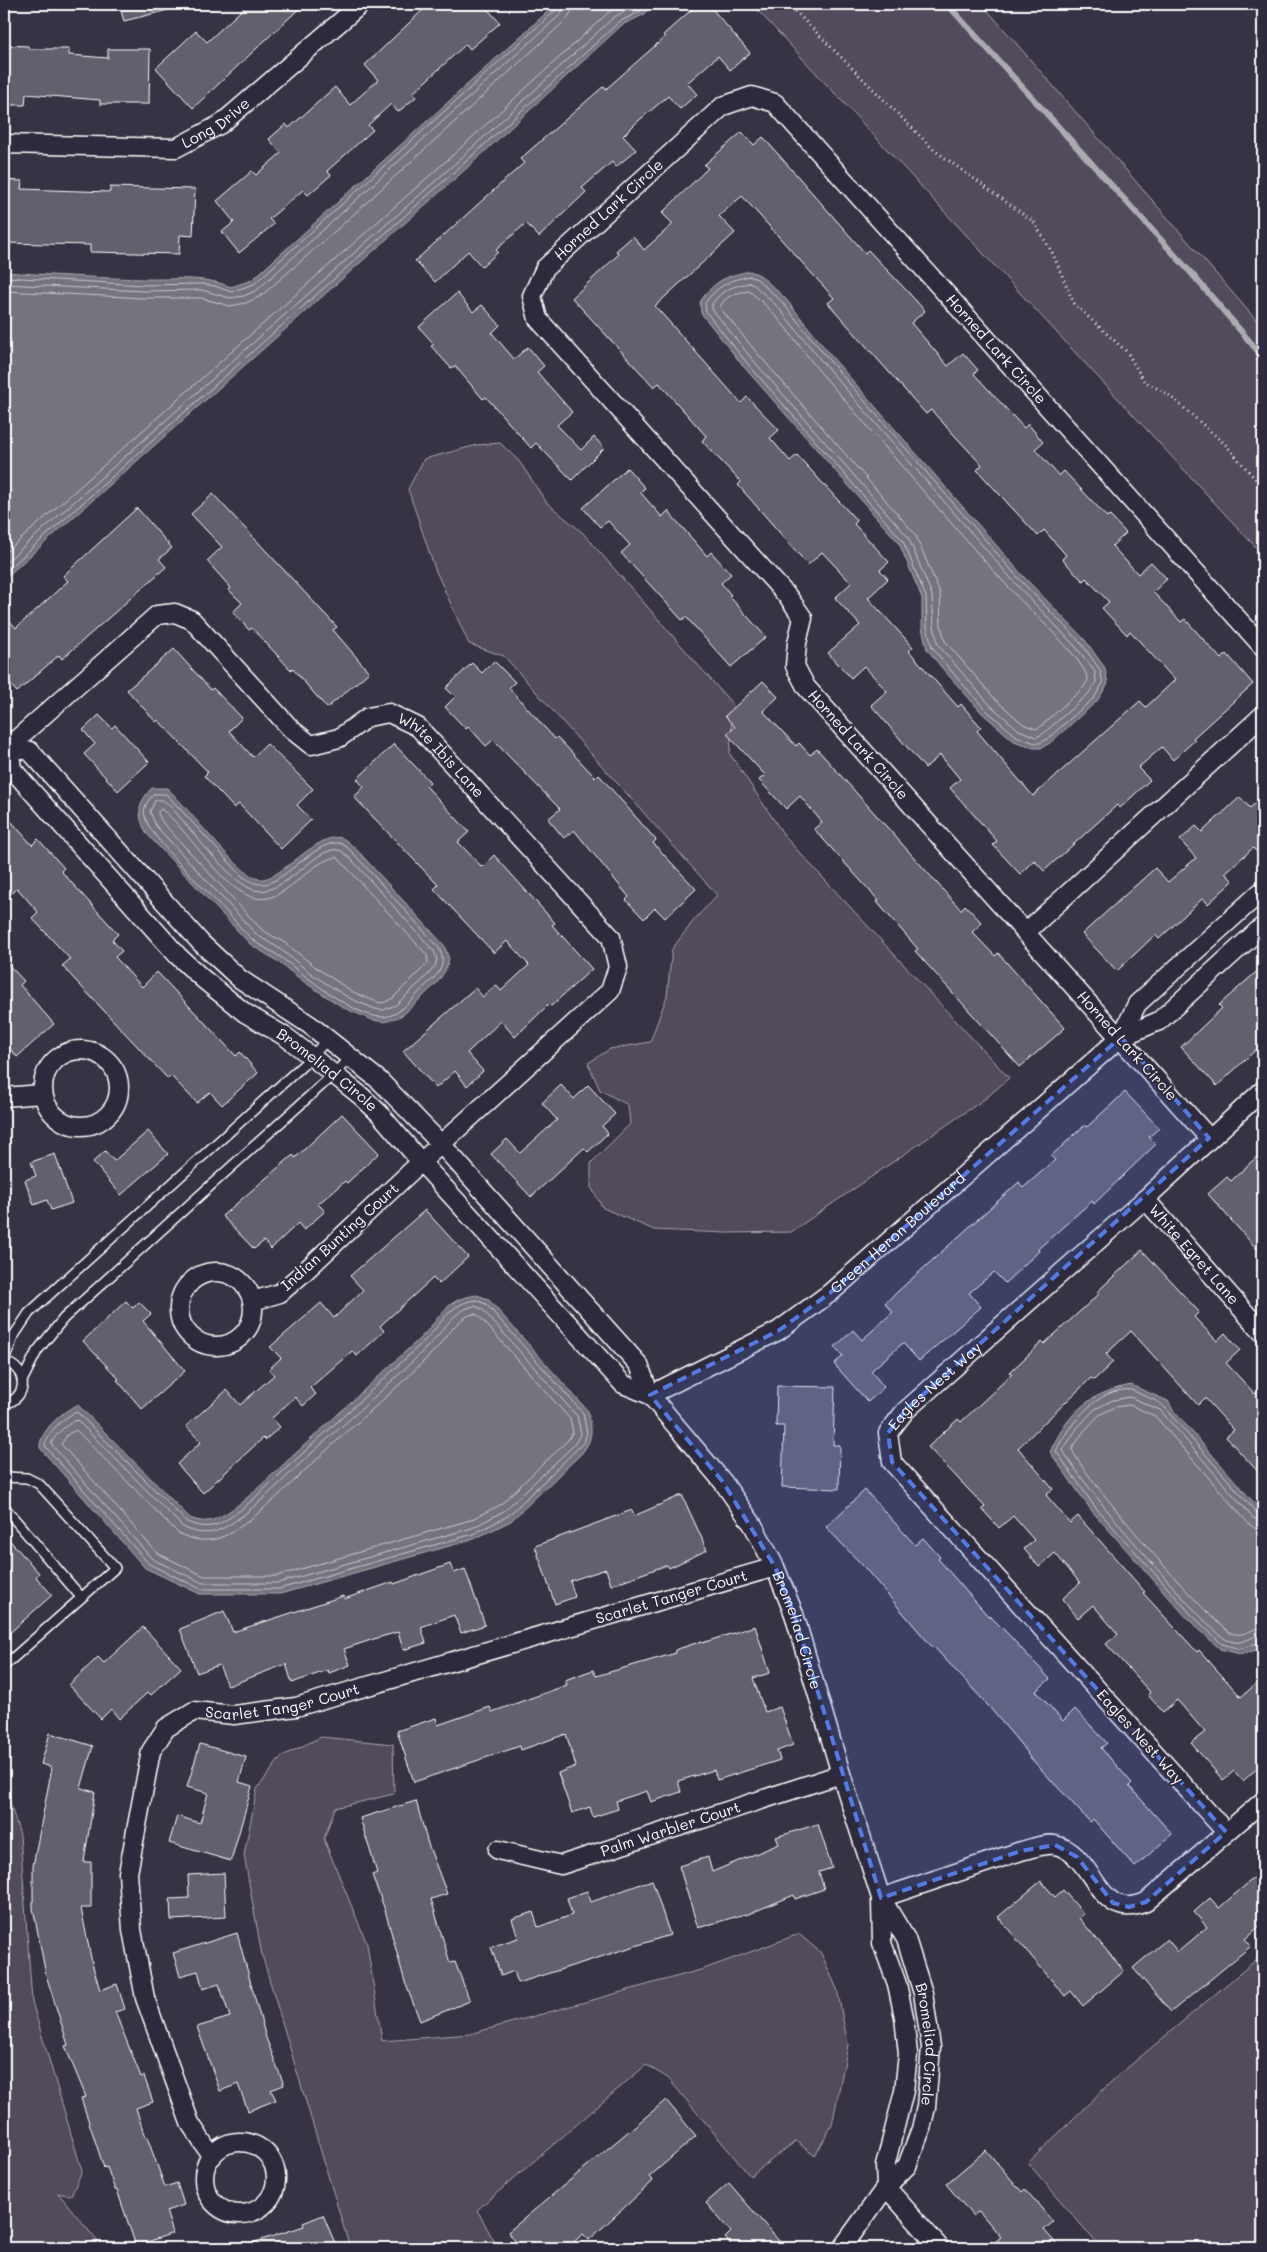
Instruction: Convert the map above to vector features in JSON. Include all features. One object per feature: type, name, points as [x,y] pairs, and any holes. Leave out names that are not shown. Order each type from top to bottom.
[{"type":"street","name":"Long Drive","points":[[4,144],[176,148],[221,124],[361,4]]},
{"type":"street","name":"Horned Lark Circle","points":[[1209,1138],[806,687],[795,666],[797,643],[803,618],[789,598],[538,319],[532,296],[545,268],[723,106],[752,96],[775,104],[1263,647]]},
{"type":"street","name":"White Ibis Lane","points":[[7,743],[157,615],[175,613],[192,620],[291,729],[311,744],[339,738],[368,717],[389,713],[418,727],[611,937],[618,967],[610,990],[421,1162]]},
{"type":"street","points":[[1026,932],[1263,715]]},
{"type":"street","name":"Bromeliad Circle","points":[[650,1395],[623,1384],[421,1162],[379,1113],[312,1057],[221,996],[178,956],[12,770],[7,743],[30,751],[201,943],[224,966],[351,1056],[380,1081],[441,1144],[639,1365],[650,1395],[723,1482],[753,1525],[775,1567],[794,1614],[841,1774],[881,1898],[906,1939],[923,1993],[931,2047],[927,2098],[921,2129],[907,2166],[886,2186],[842,2248]]},
{"type":"street","name":"Green Heron Boulevard","points":[[1120,1037],[1137,1004],[1263,890]]},
{"type":"street","name":"Green Heron Boulevard","points":[[650,1395],[778,1332],[830,1293],[1120,1037],[1158,1021],[1263,926]]},
{"type":"street","points":[[81,1049],[94,1051],[110,1063],[119,1080],[117,1098],[109,1114],[99,1122],[87,1126],[75,1126],[63,1122],[54,1116],[46,1106],[42,1094],[47,1068],[56,1058],[67,1051],[81,1049]]},
{"type":"street","name":"Eagles Nest Way","points":[[1226,1832],[892,1462],[888,1433],[905,1411],[1145,1199],[1263,1090]]},
{"type":"street","points":[[4,1097],[42,1094]]},
{"type":"street","name":"Indian Bunting Court","points":[[253,1301],[280,1293],[421,1162]]},
{"type":"street","name":"White Egret Lane","points":[[1145,1199],[1263,1333]]},
{"type":"street","points":[[221,1272],[239,1279],[248,1289],[253,1301],[253,1315],[248,1329],[238,1339],[225,1345],[210,1346],[197,1341],[186,1331],[180,1318],[179,1304],[187,1286],[196,1278],[208,1273],[221,1272]]},
{"type":"street","name":"Scarlet Tanger Court","points":[[212,2157],[190,2123],[145,1998],[132,1930],[128,1873],[151,1751],[166,1728],[194,1710],[234,1715],[296,1707],[775,1567]]},
{"type":"street","name":"Palm Warbler Court","points":[[498,1850],[561,1865],[841,1774]]},
{"type":"street","points":[[881,1898],[1021,1852],[1055,1845],[1076,1857],[1113,1903],[1129,1907],[1146,1902],[1263,1801]]},
{"type":"street","name":"Bromeliad Circle","points":[[881,1898],[882,1943],[898,1984],[908,2054],[904,2091],[884,2166],[886,2186]]},
{"type":"street","points":[[236,2143],[250,2143],[263,2150],[272,2161],[276,2175],[271,2197],[261,2207],[248,2214],[233,2213],[220,2208],[210,2197],[205,2184],[206,2170],[212,2157],[222,2147],[236,2143]]},
{"type":"street","points":[[886,2186],[940,2248]]},
{"type":"lane","points":[[22,1379],[15,1367],[4,1361],[13,1337],[29,1313],[312,1057],[328,1038]]},
{"type":"lane","points":[[4,1404],[16,1399],[20,1394],[22,1379],[41,1345],[64,1318],[334,1074],[351,1056]]},
{"type":"lane","points":[[4,1476],[27,1478],[39,1484],[115,1568],[4,1666]]},
{"type":"lane","points":[[4,1507],[82,1598]]},
{"type":"path","points":[[788,4],[934,150],[1034,222],[1053,254],[1074,304],[1127,352],[1144,381],[1169,395],[1225,444],[1263,488]]},
{"type":"highlighted area","points":[[1121,1037],[1209,1138],[905,1411],[888,1433],[892,1462],[1226,1832],[1146,1902],[1129,1907],[1113,1903],[1077,1857],[1055,1845],[1021,1851],[881,1898],[794,1614],[775,1567],[723,1482],[650,1395],[778,1331],[830,1293]]},
{"type":"shaded area","points":[[752,4],[982,4],[1263,328],[1263,555]]},
{"type":"shaded area","points":[[500,443],[519,461],[547,503],[583,533],[733,705],[730,754],[786,838],[1009,1078],[986,1098],[791,1232],[727,1233],[654,1230],[603,1208],[591,1187],[591,1163],[630,1124],[628,1105],[600,1090],[588,1063],[610,1049],[650,1042],[667,996],[672,949],[695,919],[717,895],[504,656],[469,644],[435,569],[408,489],[424,459],[477,445]]},
{"type":"shaded area","points":[[321,1737],[393,1744],[394,1794],[335,1808],[324,1839],[367,1944],[382,2041],[470,2034],[704,1969],[799,1934],[821,1953],[837,1989],[848,2045],[832,2125],[815,2156],[796,2141],[750,2176],[668,2078],[646,2065],[477,2210],[498,2248],[350,2248],[262,1955],[244,1855],[257,1789],[282,1756]]},
{"type":"shaded area","points":[[4,1793],[8,1796],[20,1835],[32,2002],[82,2171],[71,2196],[58,2193],[103,2248],[4,2248]]},
{"type":"shaded area","points":[[1263,1954],[1263,2248],[1101,2248],[1028,2163],[1114,2079]]},
{"type":"water","points":[[556,4],[650,4],[645,14],[622,25],[467,168],[4,579],[4,272],[108,278],[199,279],[231,287],[252,280]]},
{"type":"water","points":[[750,271],[760,275],[785,298],[832,357],[1024,577],[1085,640],[1105,668],[1108,684],[1097,701],[1050,743],[1041,748],[1034,748],[1014,741],[982,713],[942,668],[927,649],[922,628],[922,598],[899,543],[743,366],[701,313],[700,302],[715,284],[727,277]]},
{"type":"water","points":[[152,788],[167,788],[239,866],[250,875],[259,879],[267,878],[277,873],[321,842],[332,838],[344,839],[357,850],[444,945],[449,959],[445,971],[437,983],[403,1015],[385,1022],[372,1020],[344,1008],[250,944],[146,833],[141,820],[140,809],[143,799]]},
{"type":"water","points":[[477,1295],[488,1299],[588,1411],[591,1433],[589,1442],[582,1453],[511,1521],[474,1539],[280,1594],[200,1594],[145,1568],[40,1448],[43,1436],[53,1422],[66,1411],[78,1405],[190,1518],[202,1521],[212,1520],[232,1509],[260,1487],[419,1339],[450,1305],[466,1297]]},
{"type":"water","points":[[1131,1385],[1168,1401],[1173,1410],[1263,1513],[1263,1644],[1257,1650],[1240,1654],[1220,1649],[1188,1619],[1091,1510],[1050,1452],[1064,1426],[1081,1407],[1103,1393]]},
{"type":"building","points":[[119,4],[167,4],[168,10],[124,21]]},
{"type":"building","points":[[248,4],[304,4],[193,108],[156,68],[196,31],[207,42]]},
{"type":"building","points":[[429,4],[483,4],[500,23],[470,49],[466,44],[413,93],[416,97],[398,112],[391,104],[368,125],[373,130],[327,171],[331,175],[308,195],[303,190],[269,219],[274,224],[239,253],[222,232],[234,222],[217,201],[252,171],[256,175],[281,153],[269,139],[286,124],[289,128],[335,87],[350,105],[378,80],[365,65]]},
{"type":"building","points":[[698,4],[708,4],[750,53],[730,70],[718,56],[687,83],[697,94],[680,109],[668,96],[636,123],[623,136],[636,150],[616,167],[612,162],[582,188],[586,192],[539,237],[526,223],[496,250],[498,252],[482,267],[468,251],[435,282],[415,261],[524,163],[520,159],[604,86],[606,89],[665,37],[663,35]]},
{"type":"building","points":[[4,45],[28,46],[29,49],[69,49],[69,55],[108,58],[108,49],[150,49],[149,104],[100,104],[100,100],[26,94],[25,105],[4,105]]},
{"type":"building","points":[[742,132],[754,145],[763,137],[865,253],[868,250],[925,311],[911,323],[948,366],[963,353],[978,370],[974,374],[1024,428],[1028,424],[1043,442],[1035,449],[1059,476],[1064,471],[1107,517],[1109,515],[1126,533],[1112,546],[1138,574],[1151,562],[1167,579],[1153,592],[1181,622],[1185,619],[1221,659],[1227,654],[1253,684],[1193,738],[1195,740],[1173,760],[1162,747],[1138,768],[1150,780],[1120,808],[1117,805],[1044,871],[1034,860],[1020,874],[993,845],[997,841],[950,788],[960,779],[940,755],[925,768],[871,705],[887,691],[864,666],[851,678],[828,653],[860,625],[835,598],[851,583],[822,552],[808,565],[738,485],[741,482],[702,441],[706,436],[659,383],[654,387],[572,298],[619,254],[616,251],[633,236],[644,250],[673,224],[662,213],[708,168],[704,165]],"holes":[[[742,196],[834,298],[828,303],[926,414],[931,410],[982,465],[977,470],[1038,536],[1044,530],[1066,555],[1062,559],[1083,581],[1086,578],[1109,602],[1102,608],[1127,635],[1130,631],[1175,680],[1146,707],[1140,701],[1033,796],[977,731],[981,727],[961,704],[958,707],[909,651],[913,647],[868,598],[888,579],[880,570],[889,562],[854,524],[857,521],[797,455],[790,461],[770,438],[779,430],[747,397],[741,403],[655,306],[735,233],[719,216]]]},
{"type":"building","points":[[4,180],[22,181],[21,189],[110,192],[110,187],[195,189],[193,236],[180,235],[179,254],[90,252],[90,245],[4,243]]},
{"type":"building","points":[[457,293],[473,312],[482,305],[500,325],[492,333],[514,359],[528,347],[544,366],[537,372],[572,412],[557,425],[581,450],[594,437],[604,448],[572,480],[536,443],[531,448],[486,397],[483,399],[455,366],[451,368],[431,346],[434,344],[419,327]]},
{"type":"building","points":[[627,468],[645,488],[640,492],[662,517],[668,511],[707,556],[711,552],[731,574],[721,583],[731,595],[729,596],[766,637],[731,667],[686,617],[682,620],[621,553],[630,545],[608,521],[600,527],[583,508]]},
{"type":"building","points":[[213,494],[337,627],[333,630],[369,672],[327,708],[292,668],[291,670],[252,628],[249,630],[233,612],[242,603],[229,590],[231,588],[207,561],[222,547],[191,514]]},
{"type":"building","points":[[137,508],[172,548],[159,559],[166,567],[62,659],[59,655],[17,692],[4,677],[4,614],[16,628],[68,581],[63,576]]},
{"type":"building","points":[[174,649],[211,690],[213,688],[242,718],[229,731],[253,757],[267,744],[313,789],[297,805],[311,820],[281,849],[239,804],[234,808],[204,776],[208,772],[158,720],[156,722],[127,690]]},
{"type":"building","points":[[494,661],[515,682],[509,688],[555,739],[557,737],[596,778],[599,775],[656,840],[653,843],[696,889],[665,918],[655,908],[644,919],[626,900],[629,897],[574,830],[564,838],[548,819],[560,809],[493,740],[486,746],[468,726],[466,729],[445,707],[455,697],[446,688],[472,663],[482,673]]},
{"type":"building","points":[[763,681],[778,697],[763,711],[796,746],[799,743],[810,755],[817,749],[961,910],[965,905],[982,923],[972,932],[995,956],[998,953],[1065,1028],[1020,1067],[915,951],[918,949],[877,902],[879,901],[814,829],[822,822],[800,796],[786,809],[759,780],[765,775],[727,734],[735,727],[725,716]]},
{"type":"building","points":[[99,715],[112,728],[115,725],[149,762],[118,791],[84,754],[95,744],[83,730]]},
{"type":"building","points":[[394,744],[430,782],[426,786],[469,832],[458,842],[482,867],[494,855],[555,923],[552,925],[592,969],[551,1006],[549,1004],[515,1037],[501,1021],[467,1053],[483,1071],[467,1086],[455,1071],[436,1088],[403,1051],[475,988],[483,997],[496,985],[501,991],[529,965],[507,941],[494,953],[434,889],[438,885],[354,797],[364,787],[357,779]]},
{"type":"building","points":[[1263,796],[1263,859],[1253,848],[1225,873],[1233,881],[1208,904],[1203,898],[1159,939],[1155,935],[1117,971],[1082,934],[1155,868],[1168,882],[1196,858],[1180,840],[1196,826],[1202,832],[1240,797],[1250,808]]},
{"type":"building","points":[[4,813],[32,845],[38,839],[64,868],[61,871],[118,934],[112,940],[122,951],[115,957],[142,987],[157,972],[236,1056],[240,1052],[258,1073],[222,1105],[210,1092],[197,1103],[171,1076],[168,1079],[62,966],[70,959],[32,918],[38,912],[17,888],[4,900]]},
{"type":"building","points":[[4,960],[24,981],[20,985],[54,1024],[17,1057],[4,1041]]},
{"type":"building","points":[[1263,966],[1263,1043],[1217,1086],[1181,1047],[1222,1008],[1219,1005]]},
{"type":"building","points":[[561,1085],[574,1099],[588,1085],[615,1114],[602,1126],[608,1133],[588,1152],[584,1148],[531,1197],[491,1154],[507,1139],[520,1153],[557,1120],[542,1103]]},
{"type":"building","points":[[1125,1092],[1159,1128],[1149,1137],[1156,1144],[1094,1204],[1092,1201],[1038,1249],[1039,1251],[1005,1283],[994,1272],[969,1293],[981,1307],[919,1361],[903,1343],[871,1371],[884,1387],[868,1402],[834,1364],[843,1356],[835,1347],[853,1330],[862,1340],[893,1312],[885,1303],[1019,1182],[1023,1188],[1055,1160],[1051,1156],[1085,1125],[1087,1127]]},
{"type":"building","points":[[342,1114],[379,1153],[347,1183],[345,1181],[318,1204],[325,1211],[304,1230],[298,1223],[271,1249],[264,1241],[254,1249],[222,1216],[293,1155],[295,1158]]},
{"type":"building","points":[[148,1131],[168,1154],[121,1195],[93,1162],[105,1151],[114,1161]]},
{"type":"building","points":[[1263,1151],[1263,1256],[1208,1194],[1227,1177],[1231,1181]]},
{"type":"building","points":[[55,1154],[72,1203],[51,1210],[47,1200],[34,1205],[25,1180],[36,1176],[31,1162]]},
{"type":"building","points":[[425,1210],[468,1257],[439,1284],[433,1278],[380,1326],[384,1331],[357,1356],[352,1351],[310,1388],[316,1394],[303,1406],[295,1397],[272,1418],[280,1427],[265,1440],[263,1438],[203,1493],[177,1464],[201,1442],[186,1426],[227,1390],[240,1405],[274,1375],[269,1369],[281,1358],[270,1347],[321,1303],[334,1318],[363,1290],[350,1276]]},
{"type":"building","points":[[1142,1250],[1199,1312],[1194,1317],[1217,1341],[1225,1333],[1240,1350],[1226,1363],[1255,1394],[1263,1386],[1263,1477],[1226,1437],[1234,1430],[1205,1398],[1198,1405],[1131,1331],[1106,1354],[1113,1362],[1094,1380],[1091,1378],[1018,1448],[1053,1489],[1046,1495],[1070,1523],[1078,1516],[1145,1592],[1143,1593],[1197,1652],[1199,1650],[1241,1697],[1263,1678],[1263,1763],[1243,1781],[1234,1771],[1223,1780],[1191,1743],[1205,1732],[1177,1700],[1163,1712],[1148,1695],[1150,1692],[1106,1644],[1118,1634],[1093,1605],[1078,1618],[1062,1599],[1080,1583],[1055,1553],[1039,1567],[1024,1549],[1034,1540],[1013,1516],[999,1528],[982,1509],[985,1507],[928,1447],[958,1419],[961,1422],[1012,1374],[1010,1372],[1099,1294],[1097,1292]]},
{"type":"building","points":[[126,1301],[133,1308],[139,1302],[151,1314],[143,1321],[185,1371],[142,1409],[117,1380],[119,1379],[83,1341]]},
{"type":"building","points":[[777,1386],[835,1387],[833,1445],[840,1445],[839,1489],[782,1487],[784,1426],[776,1426]]},
{"type":"building","points":[[865,1490],[915,1545],[923,1538],[940,1557],[938,1559],[988,1616],[1005,1631],[1050,1679],[1036,1691],[1063,1721],[1075,1709],[1107,1743],[1101,1748],[1132,1783],[1129,1786],[1172,1834],[1135,1867],[1093,1819],[1090,1822],[1027,1754],[985,1702],[933,1648],[864,1567],[826,1527]]},
{"type":"building","points":[[682,1495],[707,1550],[669,1568],[667,1565],[611,1585],[606,1569],[570,1581],[575,1597],[555,1604],[535,1546],[632,1510],[634,1516]]},
{"type":"building","points":[[4,1534],[39,1573],[36,1577],[52,1595],[4,1638]]},
{"type":"building","points":[[450,1564],[454,1573],[465,1569],[485,1625],[461,1633],[454,1615],[421,1627],[426,1643],[403,1650],[398,1632],[377,1638],[344,1649],[350,1665],[329,1673],[328,1670],[292,1683],[286,1664],[228,1686],[219,1665],[197,1673],[180,1629],[224,1611],[233,1632],[343,1596],[344,1599],[393,1582],[394,1584]]},
{"type":"building","points":[[755,1626],[770,1673],[753,1678],[765,1712],[780,1707],[793,1745],[777,1751],[780,1760],[717,1780],[714,1770],[678,1781],[681,1792],[651,1802],[647,1791],[616,1801],[618,1809],[593,1817],[590,1807],[572,1813],[558,1773],[576,1766],[566,1734],[521,1750],[520,1746],[414,1782],[397,1731],[436,1718],[438,1725],[490,1707],[492,1712],[567,1685],[565,1680],[593,1670],[596,1676],[676,1653],[675,1650]]},
{"type":"building","points":[[143,1627],[181,1668],[151,1695],[148,1692],[119,1719],[111,1709],[101,1719],[69,1685],[98,1657],[104,1663]]},
{"type":"building","points":[[50,1733],[93,1746],[81,1788],[95,1792],[84,1862],[91,1862],[91,1908],[81,1908],[92,1963],[100,1990],[117,1984],[125,2009],[115,2012],[141,2077],[144,2076],[153,2102],[136,2108],[145,2137],[147,2137],[165,2187],[177,2183],[184,2205],[166,2211],[173,2233],[136,2246],[117,2190],[115,2190],[107,2167],[104,2168],[81,2098],[86,2097],[65,2046],[68,2045],[46,1975],[33,1908],[33,1866],[52,1767],[41,1764]]},
{"type":"building","points":[[200,1744],[246,1757],[239,1782],[252,1786],[231,1861],[169,1843],[177,1816],[200,1823],[208,1793],[187,1787]]},
{"type":"building","points":[[416,1801],[428,1844],[447,1894],[431,1899],[450,1963],[455,1962],[470,2001],[420,2021],[405,1982],[385,1910],[372,1875],[377,1873],[360,1818]]},
{"type":"building","points":[[818,1824],[832,1868],[819,1872],[824,1889],[795,1899],[794,1895],[746,1915],[698,1928],[679,1866],[708,1857],[712,1872],[779,1844],[776,1837]]},
{"type":"building","points":[[1263,1870],[1263,1923],[1245,1939],[1251,1946],[1171,2012],[1133,1968],[1167,1939],[1178,1952],[1207,1927],[1194,1912],[1210,1898],[1219,1908]]},
{"type":"building","points":[[224,1873],[226,1917],[171,1920],[170,1899],[189,1898],[188,1875]]},
{"type":"building","points":[[652,1880],[670,1935],[518,1983],[514,1971],[501,1976],[491,1947],[518,1938],[512,1919],[533,1912],[538,1927],[572,1915],[567,1898],[587,1891],[591,1902]]},
{"type":"building","points":[[1041,1881],[1055,1897],[1063,1890],[1084,1914],[1079,1918],[1124,1971],[1083,2006],[1071,1991],[1065,1996],[998,1917]]},
{"type":"building","points":[[237,1933],[266,2038],[284,2085],[271,2090],[276,2100],[248,2111],[238,2084],[220,2091],[197,2027],[230,2017],[219,1984],[203,1989],[198,1971],[180,1976],[173,1953]]},
{"type":"building","points":[[666,2100],[696,2136],[649,2177],[653,2181],[589,2240],[583,2234],[567,2248],[521,2248],[508,2232]]},
{"type":"building","points":[[986,2150],[1022,2192],[1025,2189],[1053,2222],[1044,2230],[1060,2248],[988,2248],[1001,2237],[979,2211],[973,2216],[946,2184]]},
{"type":"building","points":[[729,2183],[785,2248],[734,2248],[725,2238],[731,2232],[706,2203]]},
{"type":"building","points":[[323,2215],[337,2248],[246,2248],[246,2245],[304,2226],[303,2223]]},
{"type":"waterway","points":[[947,4],[1192,274],[1263,357]]}]
